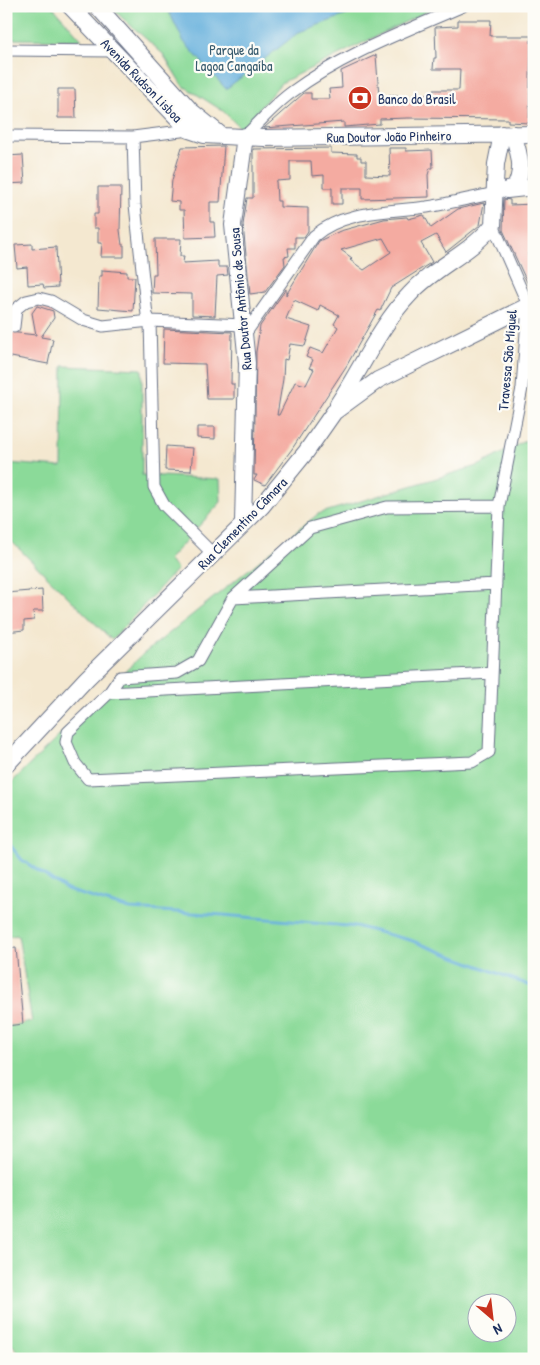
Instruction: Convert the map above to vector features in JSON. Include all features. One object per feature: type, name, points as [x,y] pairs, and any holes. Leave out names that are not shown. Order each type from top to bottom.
[{"type":"main road","name":"Avenida Rudson Lisboa","points":[[70,6],[189,130],[204,135],[245,136]]},
{"type":"main road","name":"Avenida Rudson Lisboa","points":[[96,6],[191,111],[222,136]]},
{"type":"main road","points":[[508,134],[521,169],[514,189]]},
{"type":"main road","points":[[334,412],[391,319],[410,294],[432,274],[473,245],[493,225],[496,164],[508,134]]},
{"type":"main road","name":"Rua Doutor João Pinheiro","points":[[245,136],[534,134]]},
{"type":"main road","name":"Rua Doutor Antônio de Sousa","points":[[244,522],[247,431],[245,329],[233,225],[245,136]]},
{"type":"main road","points":[[495,192],[534,187]]},
{"type":"main road","name":"Rua Clementino Câmara","points":[[6,765],[86,679],[281,484],[334,412],[378,380],[531,304]]},
{"type":"street","points":[[245,136],[291,92],[314,76],[463,6]]},
{"type":"street","points":[[6,50],[114,51]]},
{"type":"street","points":[[6,136],[133,137],[189,130]]},
{"type":"street","points":[[133,137],[135,205],[146,315],[150,321],[154,487],[164,505],[212,554]]},
{"type":"street","points":[[14,327],[16,309],[26,301],[39,298],[51,301],[82,320],[103,326],[150,321],[245,329],[314,236],[322,230],[353,217],[428,206],[495,192]]},
{"type":"street","name":"Travessa São Miguel","points":[[109,693],[68,732],[66,742],[76,763],[88,779],[472,762],[489,752],[499,506],[524,373],[531,304],[493,225]]},
{"type":"street","points":[[109,693],[120,677],[177,673],[198,661],[233,598],[310,528],[387,507],[499,506]]},
{"type":"street","points":[[233,598],[496,584]]},
{"type":"street","points":[[109,693],[492,673]]},
{"type":"green space","points":[[6,6],[52,6],[82,40],[6,39]]},
{"type":"green space","name":"Parque da Lagoa Cangaíba","points":[[109,6],[438,6],[281,83],[247,123],[240,128],[223,111],[182,85],[163,54]]},
{"type":"green space","points":[[63,366],[142,369],[142,475],[220,479],[221,502],[168,560],[177,569],[112,640],[12,542],[6,542],[6,463],[62,467]]},
{"type":"green space","points":[[534,436],[534,1359],[24,1359],[6,1337],[6,1026],[32,1022],[18,935],[6,937],[6,788],[142,655],[318,514],[480,465]]},
{"type":"water","points":[[166,6],[371,6],[299,32],[226,89],[184,42]]},
{"type":"building","points":[[458,20],[491,20],[490,36],[531,36],[529,123],[508,122],[508,119],[408,118],[380,119],[380,124],[344,127],[344,122],[264,128],[304,93],[311,93],[311,99],[330,99],[329,89],[342,88],[341,71],[376,55],[379,96],[398,95],[399,100],[419,99],[419,95],[433,95],[433,90],[459,90],[460,69],[433,69],[434,58],[436,58],[435,27],[458,26]]},
{"type":"building","points":[[58,89],[75,89],[76,118],[58,118]]},
{"type":"building","points":[[224,146],[220,202],[210,202],[210,222],[214,222],[215,237],[185,238],[184,210],[179,210],[179,202],[170,201],[172,180],[182,147]]},
{"type":"building","points":[[331,148],[331,153],[357,154],[357,157],[361,157],[361,161],[366,161],[366,175],[390,176],[389,148],[406,148],[406,151],[432,150],[433,168],[430,168],[428,175],[429,197],[362,199],[362,188],[342,188],[342,204],[332,204],[332,188],[324,188],[324,175],[312,176],[311,161],[290,161],[290,180],[276,181],[277,201],[280,201],[280,207],[308,208],[308,231],[304,237],[295,237],[295,248],[288,248],[289,256],[284,257],[285,265],[265,292],[250,294],[243,225],[247,198],[253,198],[253,149]]},
{"type":"building","points":[[23,155],[25,183],[6,184],[6,156]]},
{"type":"building","points":[[98,187],[121,187],[120,230],[122,245],[124,245],[124,257],[101,257],[102,243],[98,243],[98,228],[94,228],[94,214],[98,214]]},
{"type":"building","points":[[504,199],[510,200],[510,205],[534,204],[534,252],[528,253],[530,274],[534,274],[532,293],[503,230]]},
{"type":"building","points":[[484,203],[480,225],[446,252],[436,235],[421,243],[432,262],[391,288],[380,311],[378,310],[347,365],[292,449],[265,485],[254,480],[257,475],[254,475],[256,352],[260,326],[286,289],[286,295],[319,241],[340,231],[384,219],[407,217],[408,219],[424,215],[431,228],[458,209]],"holes":[[[383,238],[391,252],[364,270],[350,260],[352,258],[341,250]],[[294,300],[318,311],[320,305],[339,315],[334,324],[338,327],[323,353],[310,348],[306,357],[313,360],[309,368],[314,369],[306,385],[295,382],[279,415],[277,415],[284,359],[287,360],[290,344],[305,346],[311,327],[286,319]]]},
{"type":"building","points":[[155,239],[181,239],[180,256],[184,256],[183,263],[218,261],[218,267],[227,267],[228,275],[217,276],[215,316],[192,315],[192,294],[152,293],[153,274],[156,274]]},
{"type":"building","points":[[32,244],[32,249],[56,247],[58,287],[44,288],[43,284],[28,285],[27,267],[17,268],[15,245]]},
{"type":"building","points":[[102,270],[127,272],[127,277],[135,277],[133,311],[98,308],[99,276],[102,276]]},
{"type":"building","points":[[37,306],[53,311],[54,318],[41,337],[53,339],[48,364],[6,356],[9,332],[36,335],[32,313]]},
{"type":"building","points":[[164,329],[232,332],[231,384],[234,384],[234,399],[207,399],[205,364],[163,363]]},
{"type":"building","points":[[197,427],[215,427],[215,439],[197,438]]},
{"type":"building","points":[[166,446],[193,448],[191,471],[165,470]]},
{"type":"building","points":[[42,590],[43,611],[33,611],[34,620],[24,621],[24,630],[6,632],[6,593]]},
{"type":"building","points":[[16,948],[23,1024],[6,1026],[6,949]]},
{"type":"waterway","points":[[6,840],[22,860],[67,890],[130,909],[358,927],[410,940],[534,987]]},
{"type":"place","name":"Banco do Brasil","points":[[360,98]]}]
